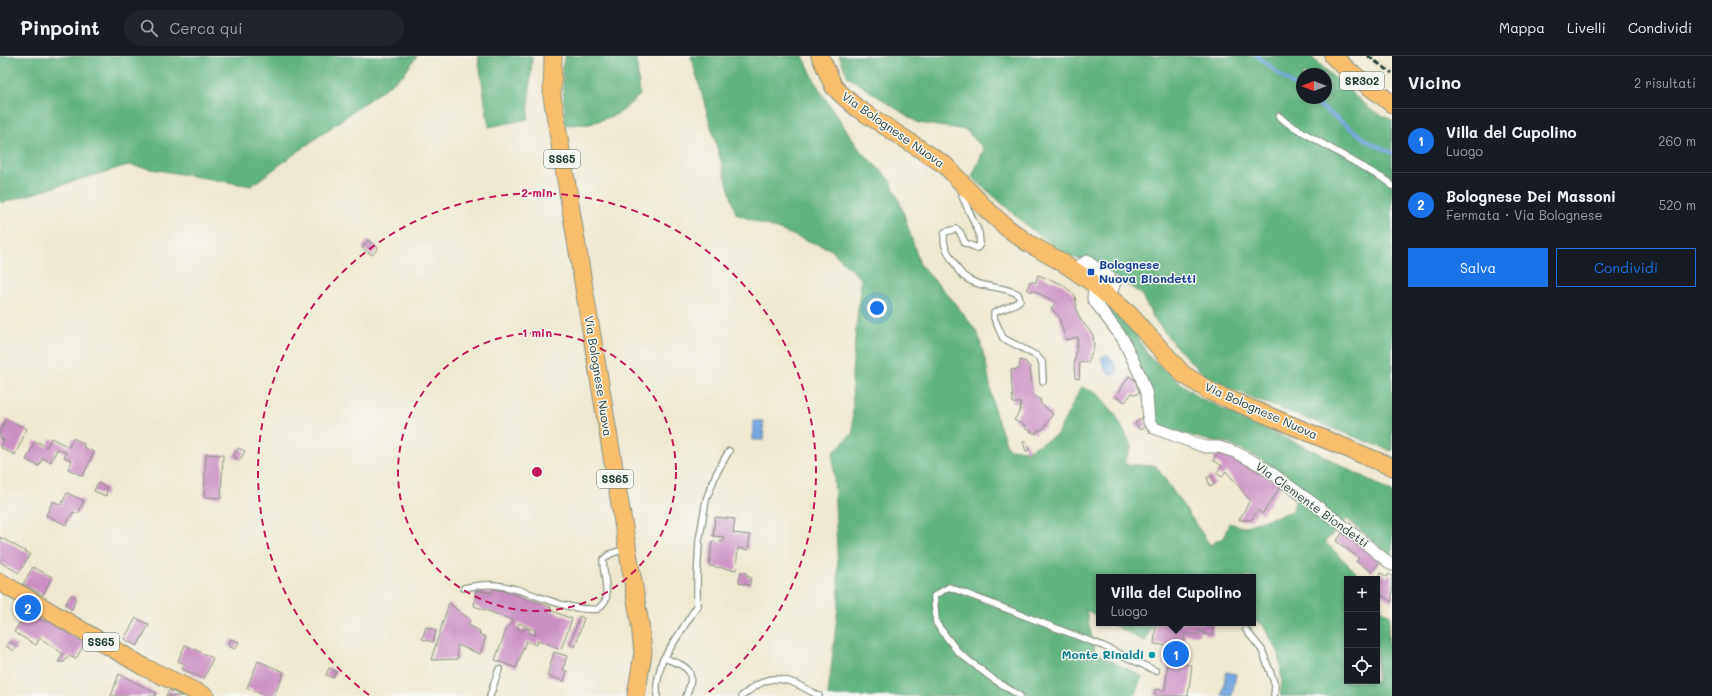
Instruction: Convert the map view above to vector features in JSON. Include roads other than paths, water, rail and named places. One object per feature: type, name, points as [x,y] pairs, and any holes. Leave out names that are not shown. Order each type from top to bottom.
[{"type":"main road","name":"Via Bolognese Nuova","points":[[553,56],[552,96],[640,624],[643,653],[636,696]]},
{"type":"main road","name":"Via Bolognese Nuova","points":[[820,56],[834,87],[841,94],[857,108],[945,165],[1006,227],[1028,243],[1094,284],[1110,297],[1130,315],[1183,374],[1211,392],[1392,467]]},
{"type":"main road","name":"SR302","points":[[1333,56],[1354,75],[1392,104]]},
{"type":"main road","name":"SS65","points":[[0,582],[144,667],[205,696]]},
{"type":"street","points":[[1073,270],[1087,261],[1115,282],[1110,297]]},
{"type":"street","name":"Via Clemente Biondetti","points":[[1094,284],[1093,299],[1123,339],[1140,375],[1147,395],[1149,422],[1154,428],[1205,447],[1219,447],[1235,452],[1262,466],[1336,520],[1392,566]]},
{"type":"lane","points":[[1279,116],[1287,123],[1383,179],[1392,186]]},
{"type":"lane","points":[[966,188],[962,196],[979,233],[980,244],[977,248],[965,243],[960,232],[956,229],[945,232],[944,245],[960,272],[970,280],[979,284],[1011,290],[1018,294],[1020,300],[1015,305],[1003,308],[994,313],[994,318],[1003,338],[1036,356],[1042,362],[1043,381]]},
{"type":"lane","points":[[657,696],[659,672],[664,658],[697,606],[699,541],[706,500],[716,474],[728,451]]},
{"type":"lane","points":[[464,588],[479,585],[496,585],[568,607],[586,610],[598,609],[606,599],[603,560],[610,554],[627,548]]},
{"type":"lane","points":[[1020,696],[993,679],[958,652],[936,623],[934,596],[949,587],[1103,646],[1156,671]]},
{"type":"lane","points":[[1246,630],[1262,650],[1275,685],[1274,696]]},
{"type":"lane","points":[[664,658],[684,665],[689,670],[691,681],[686,696]]},
{"type":"lane","points":[[490,696],[499,669]]},
{"type":"lane","points":[[742,696],[760,684],[775,679],[795,684],[819,696]]},
{"type":"water","points":[[1108,355],[1116,368],[1116,373],[1110,375],[1105,370],[1101,357]]},
{"type":"water","points":[[753,421],[763,421],[764,440],[753,440]]},
{"type":"water","points":[[1226,672],[1236,674],[1232,696],[1222,696]]},
{"type":"waterway","points":[[1257,56],[1296,87]]},
{"type":"waterway","points":[[1317,104],[1369,142],[1392,153]]},
{"type":"railway","points":[[1368,56],[1392,73]]},
{"type":"place","name":"Bolognese Nuova Biondetti","points":[[1091,272]]},
{"type":"place","name":"Bolognese Dei Massoni","points":[[28,608]]},
{"type":"place","name":"Villa del Cupolino","points":[[1176,654]]},
{"type":"place","name":"Monte Rinaldi","points":[[1152,655]]}]
